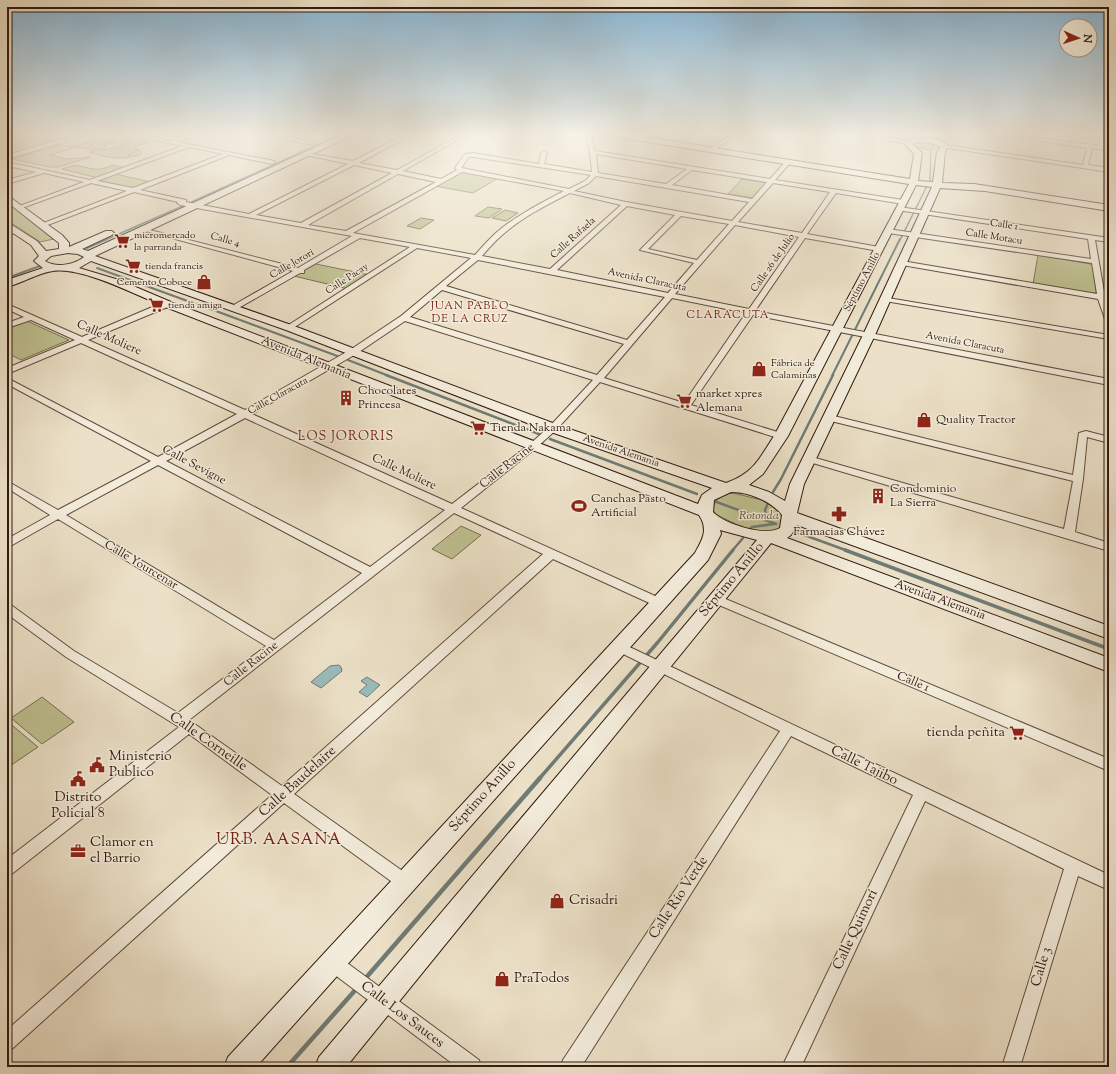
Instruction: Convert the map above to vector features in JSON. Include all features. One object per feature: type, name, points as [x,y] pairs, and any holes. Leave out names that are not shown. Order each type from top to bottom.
[{"type":"main road","points":[[166,209],[220,185]]},
{"type":"main road","points":[[7,284],[58,268],[81,264],[86,261],[89,256],[237,185]]},
{"type":"main road","name":"Séptimo Anillo","points":[[238,1067],[702,556],[713,534],[706,502],[708,497],[716,492],[746,481],[758,471],[781,436],[843,331],[879,249],[894,232],[904,207],[928,185]]},
{"type":"main road","name":"Séptimo Anillo","points":[[329,1067],[370,990],[649,662],[716,599],[769,537],[776,536],[784,532],[790,523],[790,515],[797,484],[830,418],[864,335],[886,299],[902,263],[911,234],[922,212],[929,185]]},
{"type":"main road","points":[[939,185],[1109,208]]},
{"type":"main road","points":[[7,198],[43,225],[52,240]]},
{"type":"main road","points":[[7,225],[12,233],[34,243],[52,240],[64,243],[67,250]]},
{"type":"main road","points":[[26,266],[42,258],[115,231]]},
{"type":"main road","points":[[34,243],[42,258],[43,264],[58,268]]},
{"type":"main road","name":"Avenida Alemania","points":[[67,250],[83,252],[89,256],[290,328],[553,428],[728,488],[743,488],[751,490],[781,505],[790,515]]},
{"type":"main road","name":"Avenida Alemania","points":[[58,268],[80,270],[92,274],[708,515],[730,528],[756,536],[769,537],[1109,665]]},
{"type":"main road","points":[[790,515],[1109,633]]},
{"type":"street","points":[[20,207],[81,185]]},
{"type":"street","name":"Avenida Claracuta","points":[[107,185],[133,190],[196,206],[552,271],[843,331],[1109,382]]},
{"type":"street","points":[[43,225],[146,185]]},
{"type":"street","points":[[249,216],[310,185]]},
{"type":"street","points":[[301,226],[374,185]]},
{"type":"street","points":[[346,234],[435,185]]},
{"type":"street","points":[[546,185],[626,204],[879,249]]},
{"type":"street","name":"Calle Claracuta","points":[[7,544],[56,515],[330,367],[404,318],[477,257],[499,234],[516,221],[545,203],[581,185]]},
{"type":"street","points":[[663,185],[754,201]]},
{"type":"street","name":"Calle Racine","points":[[7,868],[183,724],[275,646],[533,446],[553,428],[599,378],[768,185]]},
{"type":"street","name":"Calle 1","points":[[801,185],[834,191],[922,212],[1109,240]]},
{"type":"street","name":"Calle 26 de Julio","points":[[686,406],[834,191]]},
{"type":"street","name":"Calle Rafaela","points":[[552,271],[626,204]]},
{"type":"street","points":[[680,213],[643,250],[699,262]]},
{"type":"street","name":"Calle 4","points":[[144,230],[301,271]]},
{"type":"street","name":"Calle Motacu","points":[[894,232],[1096,262]]},
{"type":"street","name":"Calle Jorori","points":[[235,308],[301,271],[358,236]]},
{"type":"street","points":[[1091,238],[1102,297],[1109,319]]},
{"type":"street","name":"Calle Pacay","points":[[290,328],[416,246]]},
{"type":"street","points":[[902,263],[1102,297]]},
{"type":"street","points":[[441,287],[629,343]]},
{"type":"street","points":[[886,299],[1109,337]]},
{"type":"street","points":[[7,371],[167,304]]},
{"type":"street","name":"Calle Moliere","points":[[7,306],[660,603]]},
{"type":"street","points":[[7,326],[31,317]]},
{"type":"street","points":[[404,318],[781,436]]},
{"type":"street","name":"Calle Sevigne","points":[[7,381],[370,572]]},
{"type":"street","points":[[830,418],[1078,478]]},
{"type":"street","points":[[1069,534],[1078,478],[1082,435],[1086,434],[1109,440]]},
{"type":"street","points":[[809,459],[1069,534],[1109,547]]},
{"type":"street","name":"Calle Yourcenar","points":[[7,484],[275,646]]},
{"type":"street","name":"Calle Baudelaire","points":[[7,1042],[552,553]]},
{"type":"street","name":"Calle 1","points":[[716,599],[1109,765]]},
{"type":"street","name":"Calle Corneille","points":[[7,608],[70,654],[183,724],[405,882]]},
{"type":"street","name":"Calle Tajibo","points":[[619,647],[1109,884]]},
{"type":"street","name":"Calle Río Verde","points":[[570,1067],[788,729]]},
{"type":"street","name":"Calle Quimorí","points":[[790,1067],[921,793]]},
{"type":"street","name":"Calle 3","points":[[1011,1067],[1073,866]]},
{"type":"street","name":"Calle Los Sauces","points":[[333,962],[472,1067]]},
{"type":"green space","points":[[119,185],[142,185],[133,188]]},
{"type":"green space","points":[[437,185],[486,185],[473,193],[435,186]]},
{"type":"green space","points":[[736,185],[765,185],[753,198],[728,194]]},
{"type":"green space","points":[[7,201],[54,239],[40,242],[7,220]]},
{"type":"green space","points":[[488,207],[502,209],[489,218],[475,216]]},
{"type":"green space","points":[[505,210],[518,213],[506,221],[492,218]]},
{"type":"green space","points":[[421,218],[434,220],[420,229],[407,226]]},
{"type":"green space","points":[[1038,255],[1093,265],[1097,292],[1093,294],[1033,284]]},
{"type":"green space","points":[[316,264],[370,275],[348,289],[294,276]]},
{"type":"green space","points":[[27,321],[69,340],[21,360],[7,353],[7,329]]},
{"type":"green space","name":"Rotonda","points":[[733,493],[773,504],[785,516],[781,528],[771,533],[746,529],[715,514],[713,509],[718,499],[726,494]]},
{"type":"green space","points":[[461,526],[481,535],[452,559],[432,549]]},
{"type":"green space","points":[[42,697],[74,722],[42,744],[11,718]]},
{"type":"green space","points":[[7,721],[38,747],[7,768]]},
{"type":"water","points":[[339,665],[342,671],[321,688],[311,682],[330,666]]},
{"type":"water","points":[[367,677],[380,685],[367,697],[359,692],[367,685],[361,681]]},
{"type":"waterway","points":[[187,204],[229,185]]},
{"type":"waterway","points":[[900,240],[927,185]]},
{"type":"waterway","points":[[105,240],[185,205]]},
{"type":"waterway","points":[[87,248],[107,239]]},
{"type":"waterway","points":[[832,376],[900,239]]},
{"type":"waterway","points":[[7,278],[40,266]]},
{"type":"waterway","points":[[97,268],[193,303]]},
{"type":"waterway","points":[[197,304],[340,357]]},
{"type":"waterway","points":[[348,360],[389,376]]},
{"type":"waterway","points":[[386,375],[539,434]]},
{"type":"waterway","points":[[773,492],[833,375]]},
{"type":"waterway","points":[[550,439],[697,494]]},
{"type":"waterway","points":[[714,501],[776,524]]},
{"type":"waterway","points":[[766,520],[765,510],[768,503]]},
{"type":"waterway","points":[[749,530],[752,527],[774,524]]},
{"type":"waterway","points":[[796,532],[848,551]]},
{"type":"waterway","points":[[732,551],[743,538]]},
{"type":"waterway","points":[[539,779],[658,642],[733,550]]},
{"type":"waterway","points":[[845,550],[1109,649]]},
{"type":"waterway","points":[[364,980],[540,778]]},
{"type":"waterway","points":[[287,1067],[358,987]]},
{"type":"place","name":"micromercado la parranda","points":[[122,241]]},
{"type":"place","name":"tienda francis","points":[[133,266]]},
{"type":"place","name":"Cemento Coboce","points":[[204,282]]},
{"type":"place","name":"tienda amiga","points":[[156,305]]},
{"type":"place","name":"Fábrica de Calaminas","points":[[759,369]]},
{"type":"place","name":"Chocolates Princesa","points":[[346,398]]},
{"type":"place","name":"market xpres Alemana","points":[[684,401]]},
{"type":"place","name":"Quality Tractor","points":[[924,420]]},
{"type":"place","name":"Tienda Nakama","points":[[478,428]]},
{"type":"place","name":"Condominio La Sierra","points":[[878,496]]},
{"type":"place","name":"Canchas Pasto Artificial","points":[[579,506]]},
{"type":"place","name":"Farmacias Chávez","points":[[839,514]]},
{"type":"place","name":"tienda peñita","points":[[1017,733]]},
{"type":"place","name":"Ministerio Publico","points":[[97,765]]},
{"type":"place","name":"Distrito Policial 8","points":[[78,779]]},
{"type":"place","name":"Clamor en el Barrio","points":[[78,851]]},
{"type":"place","name":"Crisadri","points":[[557,901]]},
{"type":"place","name":"PraTodos","points":[[502,979]]},
{"type":"district","name":"JUAN PABLO DE LA CRUZ","points":[[470,312]]},
{"type":"district","name":"CLARACUTA","points":[[728,315]]},
{"type":"district","name":"LOS JORORIS","points":[[346,437]]},
{"type":"district","name":"URB. AASANA","points":[[279,840]]}]
